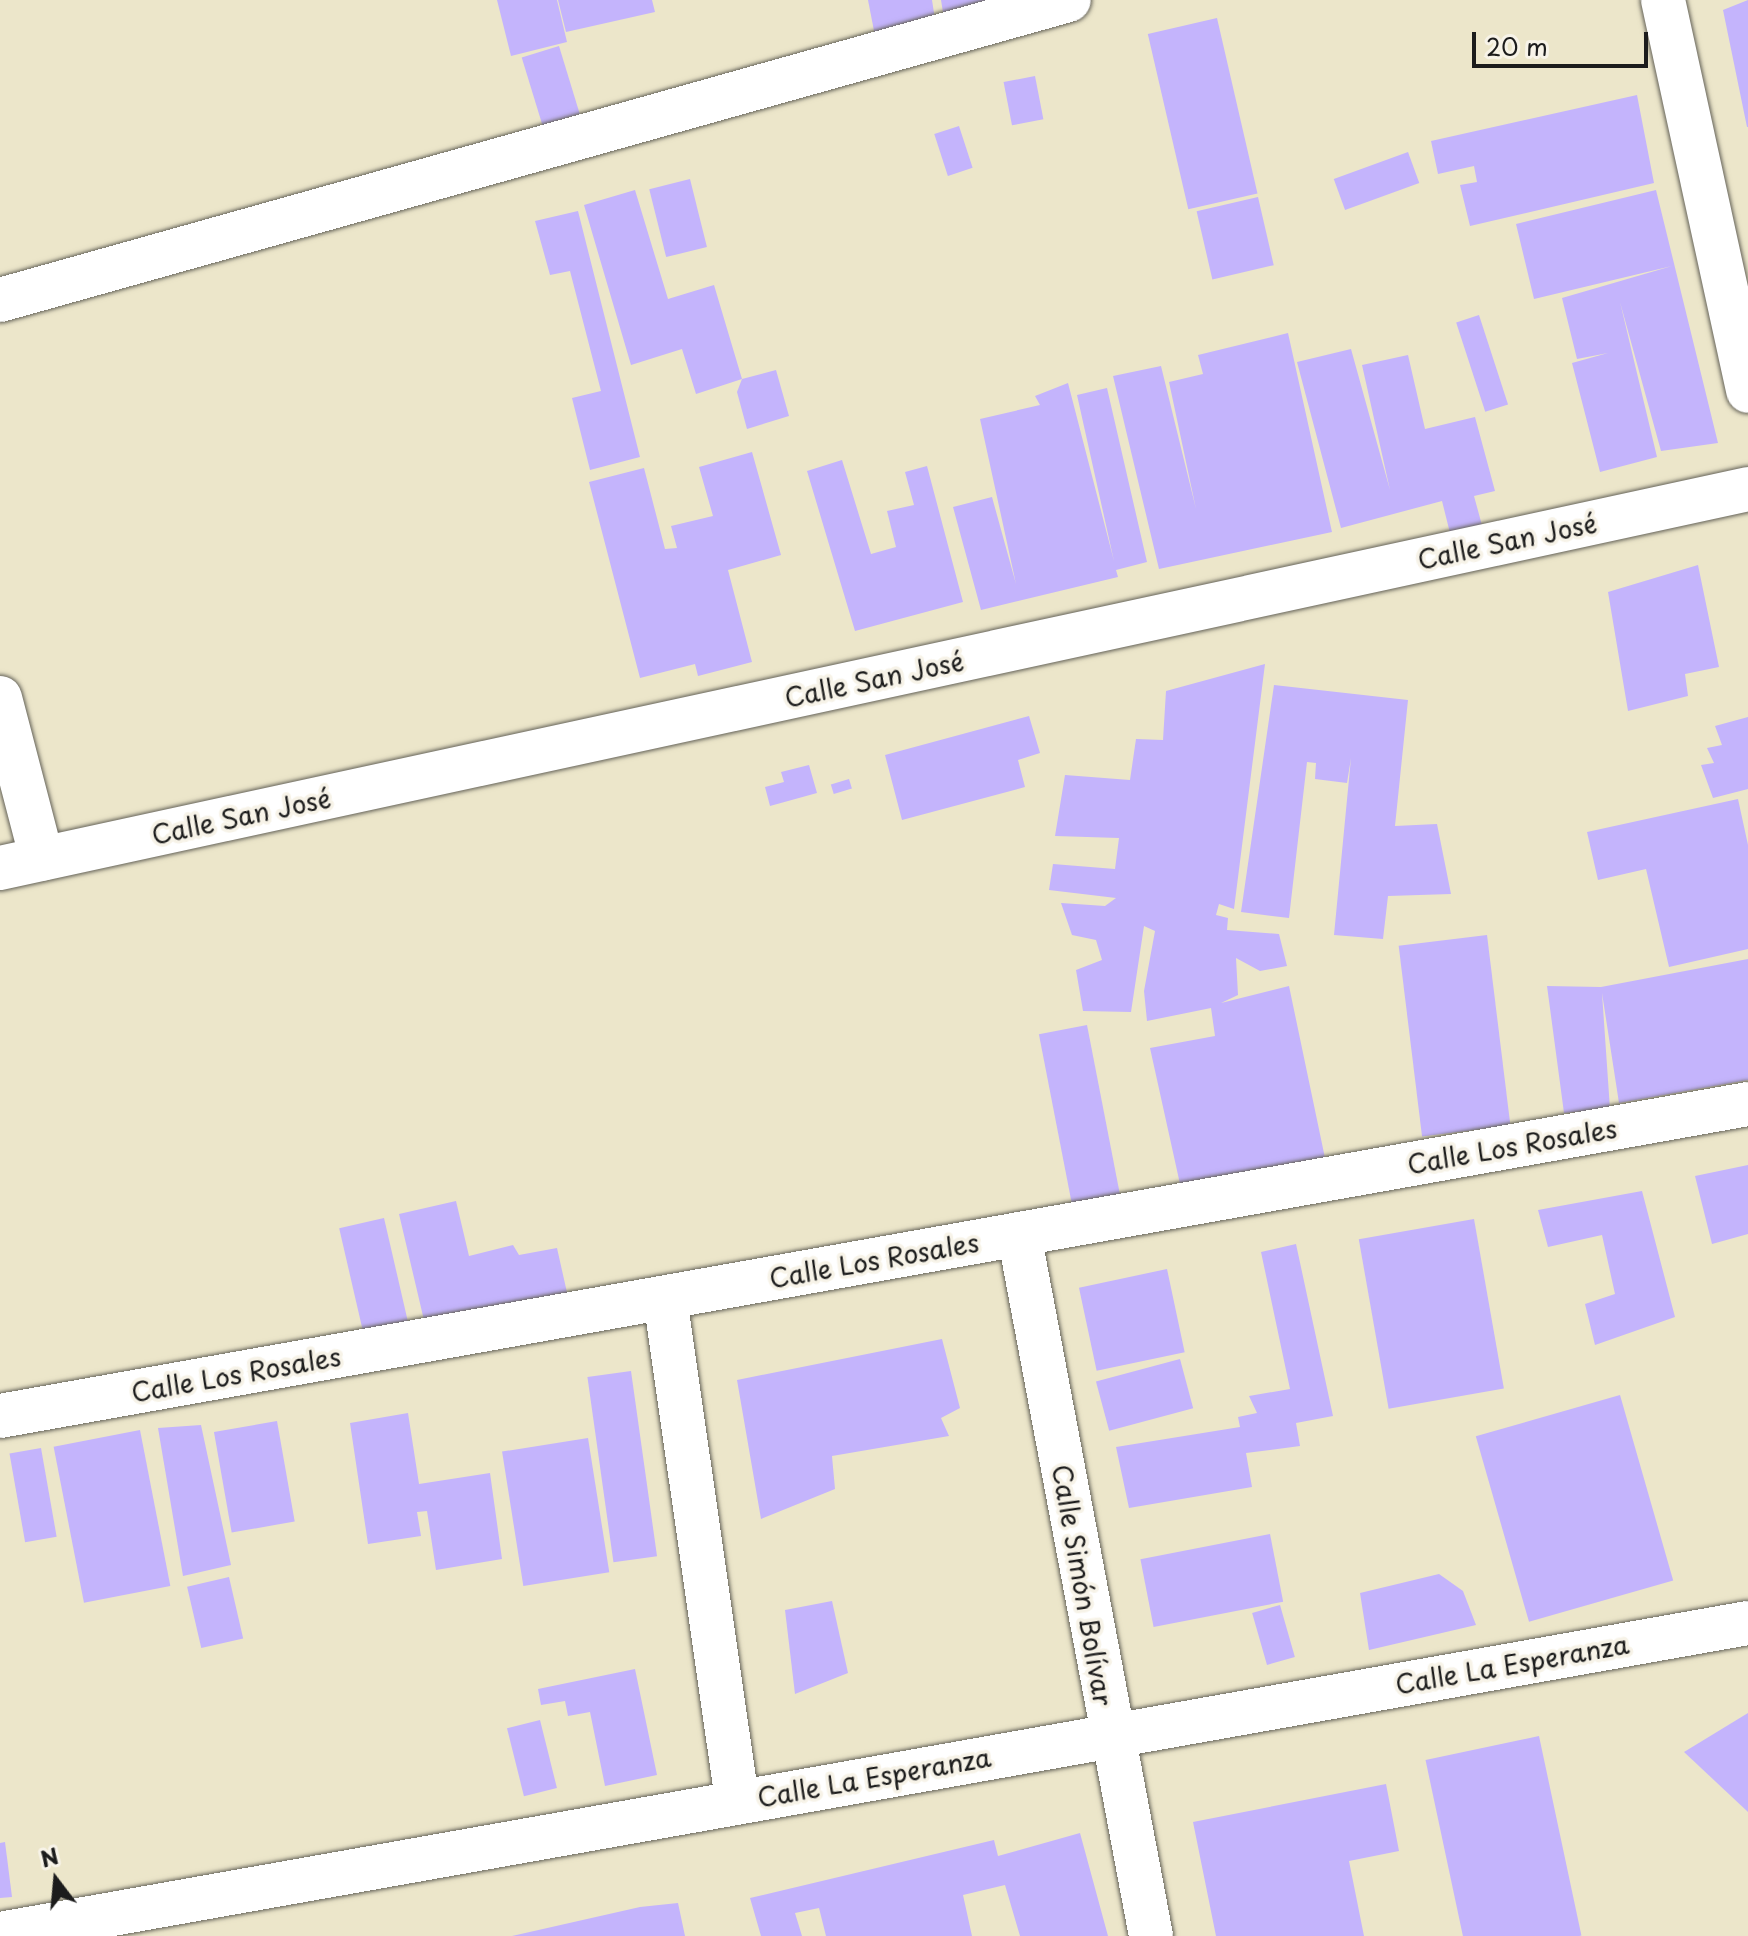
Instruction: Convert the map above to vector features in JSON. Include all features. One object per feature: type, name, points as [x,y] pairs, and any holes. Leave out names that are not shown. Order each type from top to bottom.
[{"type":"street","points":[[0,300],[1069,0]]},
{"type":"street","points":[[1663,0],[1748,391]]},
{"type":"street","name":"Calle San José","points":[[0,868],[1748,489]]},
{"type":"street","points":[[0,698],[42,859]]},
{"type":"street","name":"Calle Los Rosales","points":[[0,1416],[1748,1104]]},
{"type":"street","name":"Calle Simón Bolívar","points":[[1019,1234],[1151,1936]]},
{"type":"street","points":[[665,1298],[737,1800]]},
{"type":"street","name":"Calle La Esperanza","points":[[0,1934],[737,1800],[1748,1623]]},
{"type":"building","points":[[497,0],[557,0],[567,42],[511,56]]},
{"type":"building","points":[[558,0],[652,0],[655,12],[566,32]]},
{"type":"building","points":[[868,0],[932,0],[936,26],[875,36]]},
{"type":"building","points":[[941,0],[1039,0],[946,31]]},
{"type":"building","points":[[1748,0],[1748,127],[1747,127],[1723,10]]},
{"type":"building","points":[[1217,18],[1257,193],[1188,209],[1148,34]]},
{"type":"building","points":[[559,46],[580,114],[542,125],[522,57]]},
{"type":"building","points":[[1035,76],[1043,119],[1012,125],[1004,82]]},
{"type":"building","points":[[1637,95],[1654,183],[1470,226],[1460,185],[1477,182],[1474,166],[1438,174],[1431,141]]},
{"type":"building","points":[[959,126],[973,168],[948,176],[934,134]]},
{"type":"building","points":[[1408,152],[1419,183],[1345,210],[1334,179]]},
{"type":"building","points":[[690,179],[707,247],[666,257],[649,189]]},
{"type":"building","points":[[635,190],[668,299],[714,285],[742,379],[696,394],[682,349],[631,365],[584,205]]},
{"type":"building","points":[[1656,190],[1718,443],[1661,451],[1620,302],[1657,457],[1600,472],[1572,363],[1608,353],[1577,359],[1562,298],[1672,266],[1534,299],[1516,224]]},
{"type":"building","points":[[1258,197],[1274,265],[1212,279],[1197,211]]},
{"type":"building","points":[[578,211],[640,457],[590,470],[572,398],[601,391],[570,271],[550,275],[535,221]]},
{"type":"building","points":[[1479,315],[1508,404],[1485,412],[1456,322]]},
{"type":"building","points":[[1288,333],[1332,532],[1159,569],[1113,376],[1161,366],[1196,509],[1169,382],[1203,374],[1198,355]]},
{"type":"building","points":[[1351,349],[1390,490],[1362,365],[1408,355],[1425,429],[1475,417],[1495,491],[1474,496],[1483,529],[1451,537],[1442,501],[1341,528],[1297,362]]},
{"type":"building","points":[[776,370],[789,416],[747,429],[737,392],[742,379]]},
{"type":"building","points":[[1068,383],[1114,561],[1077,395],[1107,388],[1147,562],[1116,570],[1118,577],[981,610],[953,507],[992,497],[1016,584],[980,419],[1040,405],[1035,396]]},
{"type":"building","points":[[752,452],[781,555],[728,570],[752,662],[698,676],[695,664],[640,678],[589,482],[644,468],[665,549],[677,548],[671,526],[713,516],[699,467]]},
{"type":"building","points":[[842,460],[871,554],[896,547],[887,511],[914,505],[905,472],[927,466],[963,602],[855,631],[807,471]]},
{"type":"building","points":[[1698,565],[1719,667],[1685,674],[1688,696],[1628,711],[1608,592]]},
{"type":"building","points":[[1265,664],[1234,909],[1219,904],[1216,915],[1228,918],[1227,930],[1279,934],[1287,966],[1260,971],[1236,958],[1238,995],[1221,1003],[1289,986],[1325,1158],[1180,1184],[1150,1048],[1215,1036],[1211,1008],[1147,1021],[1144,991],[1155,931],[1144,926],[1131,1012],[1083,1011],[1076,970],[1102,960],[1096,940],[1072,935],[1061,903],[1105,906],[1116,898],[1049,890],[1053,864],[1115,869],[1119,838],[1055,836],[1065,775],[1130,780],[1136,739],[1163,740],[1166,691]]},
{"type":"building","points":[[1274,685],[1408,700],[1395,826],[1437,824],[1451,894],[1388,896],[1383,939],[1334,935],[1351,758],[1347,783],[1315,779],[1316,763],[1307,762],[1289,918],[1241,912]]},
{"type":"building","points":[[1029,716],[1040,753],[1018,760],[1025,787],[902,820],[885,755]]},
{"type":"building","points":[[1748,717],[1748,789],[1713,798],[1701,765],[1714,763],[1707,748],[1722,745],[1715,726]]},
{"type":"building","points":[[809,765],[817,793],[770,806],[765,787],[784,782],[781,772]]},
{"type":"building","points":[[849,779],[852,789],[834,794],[831,785]]},
{"type":"building","points":[[1738,799],[1748,845],[1748,949],[1669,967],[1646,869],[1598,880],[1587,832]]},
{"type":"building","points":[[1487,935],[1510,1126],[1422,1136],[1399,946]]},
{"type":"building","points":[[1748,959],[1748,1080],[1619,1103],[1602,993],[1610,1109],[1564,1113],[1547,986],[1601,987]]},
{"type":"building","points":[[1087,1025],[1121,1199],[1073,1208],[1039,1034]]},
{"type":"building","points":[[1748,1165],[1748,1234],[1712,1244],[1695,1176]]},
{"type":"building","points":[[1642,1191],[1675,1317],[1595,1345],[1585,1304],[1615,1294],[1602,1235],[1548,1247],[1538,1210]]},
{"type":"building","points":[[456,1201],[469,1256],[513,1245],[519,1255],[557,1248],[568,1297],[427,1333],[399,1214]]},
{"type":"building","points":[[384,1218],[411,1334],[366,1344],[339,1228]]},
{"type":"building","points":[[1474,1219],[1504,1388],[1389,1409],[1359,1239]]},
{"type":"building","points":[[1296,1244],[1333,1416],[1296,1423],[1300,1446],[1246,1453],[1252,1487],[1129,1508],[1116,1447],[1240,1427],[1238,1417],[1257,1413],[1249,1396],[1290,1389],[1261,1252]]},
{"type":"building","points":[[1167,1269],[1185,1352],[1097,1371],[1079,1288]]},
{"type":"building","points":[[942,1339],[960,1408],[941,1418],[949,1436],[832,1456],[835,1489],[761,1519],[737,1380]]},
{"type":"building","points":[[1180,1359],[1193,1408],[1109,1431],[1096,1382]]},
{"type":"building","points":[[631,1371],[657,1556],[613,1562],[587,1377]]},
{"type":"building","points":[[1620,1395],[1673,1581],[1529,1622],[1476,1436]]},
{"type":"building","points":[[408,1413],[419,1484],[490,1473],[502,1559],[436,1570],[427,1511],[417,1512],[421,1536],[368,1544],[350,1423]]},
{"type":"building","points":[[277,1421],[295,1521],[232,1533],[214,1432]]},
{"type":"building","points":[[201,1425],[231,1565],[183,1576],[158,1428]]},
{"type":"building","points":[[140,1430],[170,1586],[84,1603],[54,1447]]},
{"type":"building","points":[[588,1438],[609,1572],[523,1586],[502,1452]]},
{"type":"building","points":[[41,1448],[57,1537],[25,1542],[9,1454]]},
{"type":"building","points":[[1270,1534],[1283,1602],[1154,1627],[1140,1559]]},
{"type":"building","points":[[1439,1574],[1463,1591],[1476,1625],[1369,1650],[1360,1593]]},
{"type":"building","points":[[229,1577],[243,1638],[201,1648],[187,1587]]},
{"type":"building","points":[[832,1601],[848,1673],[795,1694],[785,1610]]},
{"type":"building","points":[[1280,1605],[1295,1657],[1267,1665],[1252,1613]]},
{"type":"building","points":[[635,1669],[657,1775],[605,1786],[590,1712],[568,1716],[565,1701],[541,1705],[538,1689]]},
{"type":"building","points":[[1748,1713],[1748,1812],[1684,1752]]},
{"type":"building","points":[[540,1720],[557,1788],[524,1796],[507,1728]]},
{"type":"building","points":[[1539,1736],[1581,1936],[1463,1936],[1426,1760]]},
{"type":"building","points":[[1386,1784],[1399,1851],[1349,1861],[1364,1936],[1216,1936],[1193,1822]]},
{"type":"building","points":[[1080,1833],[1108,1936],[1020,1936],[1005,1885],[963,1895],[972,1936],[826,1936],[819,1908],[795,1913],[802,1936],[761,1936],[750,1898],[994,1840],[998,1856]]},
{"type":"building","points":[[5,1842],[12,1897],[0,1898],[0,1843]]},
{"type":"building","points":[[678,1903],[685,1936],[512,1936],[640,1907]]}]
